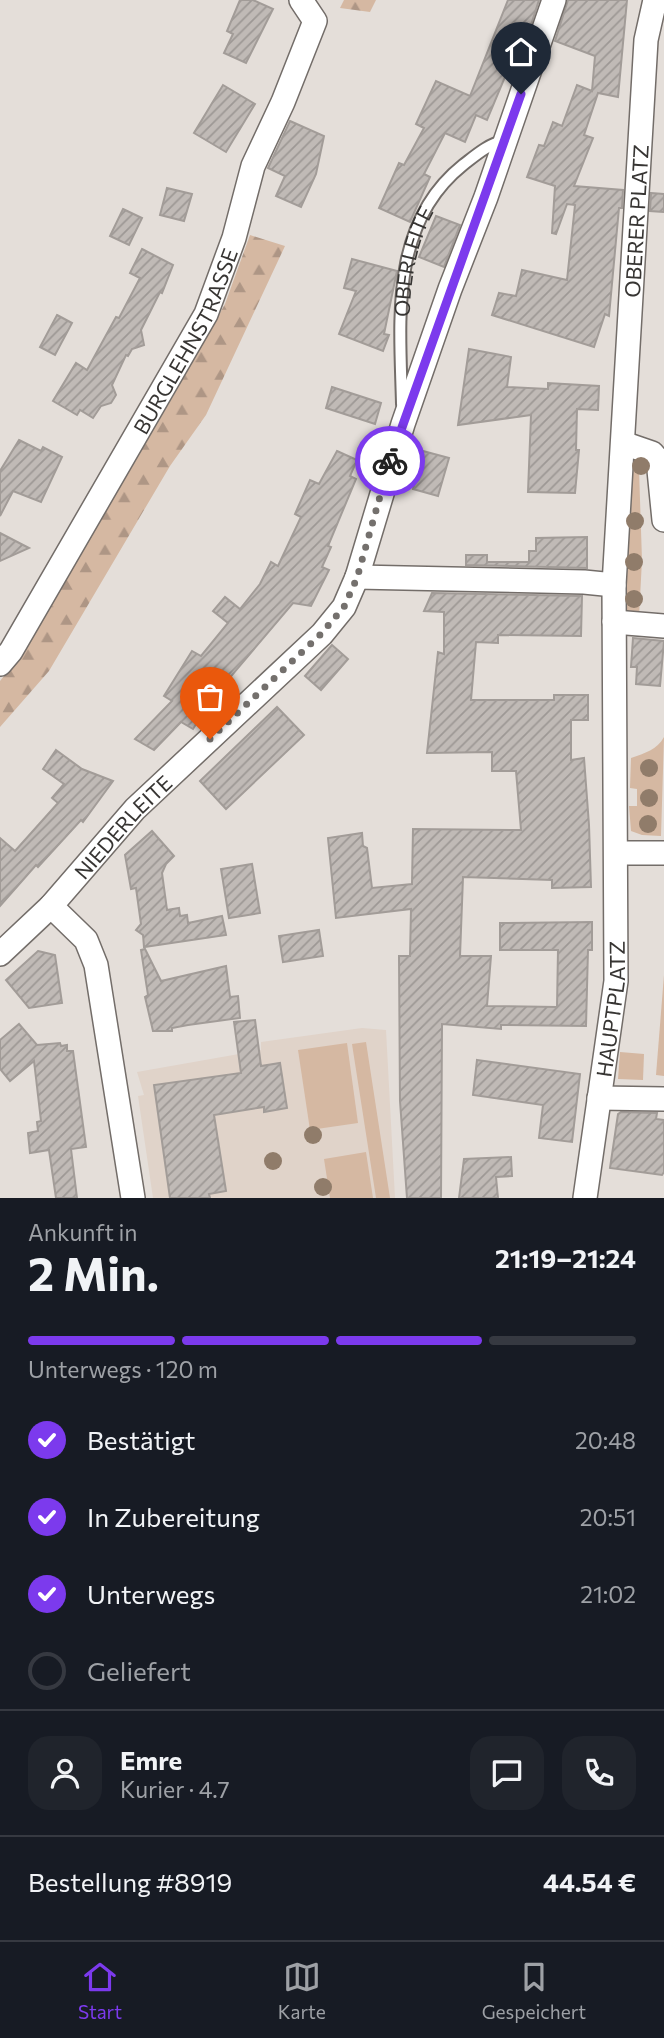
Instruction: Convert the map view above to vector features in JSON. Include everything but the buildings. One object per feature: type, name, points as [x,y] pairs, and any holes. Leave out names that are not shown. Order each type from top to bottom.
[{"type":"street","name":"BURGLEHNSTRASSE","points":[[0,664],[11,651],[206,314],[234,238],[253,166],[283,102],[315,21],[301,0]]},
{"type":"street","name":"OBERLEITE","points":[[357,578],[403,424],[554,0]]},
{"type":"street","name":"OBERER PLATZ","points":[[614,585],[646,40],[655,0]]},
{"type":"street","points":[[622,443],[652,453],[658,460],[664,520]]},
{"type":"street","points":[[357,578],[584,582],[614,585]]},
{"type":"street","name":"NIEDERLEITE","points":[[0,954],[51,906],[135,809],[321,634],[344,607],[357,578]]},
{"type":"street","name":"HAUPTPLATZ","points":[[614,585],[616,981],[599,1098],[664,1099]]},
{"type":"street","points":[[614,622],[664,626]]},
{"type":"street","points":[[616,853],[664,853]]},
{"type":"street","points":[[51,906],[86,940],[96,965],[134,1198]]},
{"type":"street","points":[[585,1198],[599,1098]]},
{"type":"lane","name":"OBERLEITE","points":[[403,424],[399,310],[410,245],[420,218],[444,179],[492,143],[504,141]]},
{"type":"shaded area","points":[[362,1028],[386,1030],[395,1198],[153,1198],[138,1096],[144,1095],[137,1072],[261,1050],[261,1042]]},
{"type":"green space","points":[[344,0],[376,0],[370,12],[340,8]]},
{"type":"green space","points":[[250,235],[285,246],[206,415],[170,466],[49,671],[0,727],[0,681],[28,645],[225,304]]},
{"type":"green space","points":[[633,457],[647,461],[651,469],[639,469],[642,560],[639,617],[623,616]]},
{"type":"green space","points":[[664,737],[661,836],[642,835],[631,831],[629,806],[637,806],[637,789],[630,788],[631,758],[654,748]]},
{"type":"green space","points":[[664,975],[664,1076],[656,1075]]},
{"type":"green space","points":[[366,1042],[390,1198],[376,1198],[352,1044]]},
{"type":"green space","points":[[347,1043],[358,1123],[310,1130],[298,1050]]},
{"type":"green space","points":[[620,1052],[644,1054],[643,1080],[618,1079]]},
{"type":"green space","points":[[366,1152],[373,1198],[330,1198],[324,1159]]},
{"type":"way so far","points":[[210,739],[321,634],[344,607],[357,578],[390,461]]},
{"type":"route","points":[[390,461],[521,94]]}]
